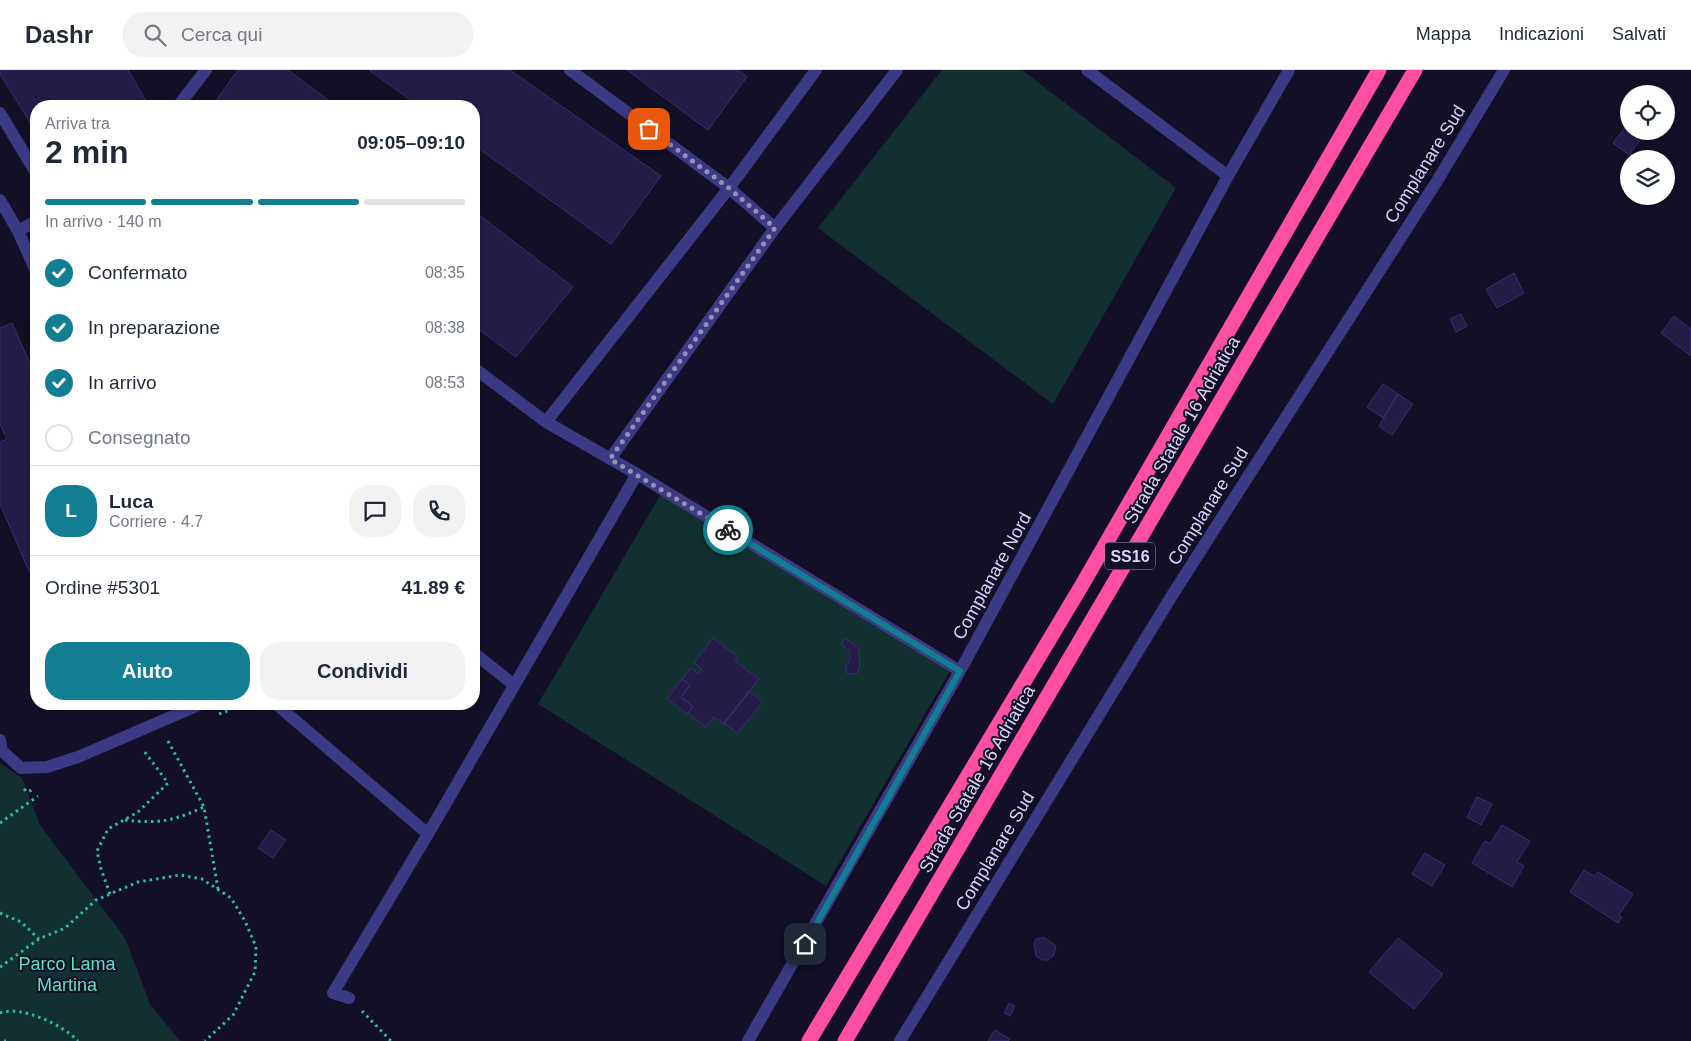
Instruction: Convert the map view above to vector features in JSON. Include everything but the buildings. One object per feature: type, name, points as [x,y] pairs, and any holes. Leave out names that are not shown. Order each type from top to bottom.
[{"type":"highway","name":"Strada Statale 16 Adriatica","points":[[810,1041],[1082,585],[1379,70]]},
{"type":"highway","name":"Strada Statale 16 Adriatica","points":[[845,1041],[1415,70]]},
{"type":"street","points":[[183,100],[206,70]]},
{"type":"street","points":[[570,70],[729,188],[775,228]]},
{"type":"street","points":[[610,459],[775,228],[897,70]]},
{"type":"street","points":[[1087,70],[1228,176]]},
{"type":"street","name":"Complanare Nord","points":[[748,1041],[960,671],[1228,176],[1289,70]]},
{"type":"street","name":"Complanare Sud","points":[[900,1041],[1171,596],[1437,181],[1504,70]]},
{"type":"street","points":[[546,422],[729,188],[814,71]]},
{"type":"street","points":[[0,113],[30,163]]},
{"type":"street","points":[[0,200],[18,231],[30,258]]},
{"type":"street","points":[[18,231],[30,224]]},
{"type":"street","points":[[480,372],[546,422],[637,474],[960,671]]},
{"type":"street","points":[[349,998],[333,993],[428,834],[637,474]]},
{"type":"street","points":[[480,658],[514,685]]},
{"type":"street","points":[[0,740],[2,751],[20,768],[48,767],[78,757],[187,710]]},
{"type":"street","points":[[283,710],[428,834]]},
{"type":"path","points":[[166,736],[204,807],[218,890]]},
{"type":"path","points":[[110,895],[97,851],[108,829],[138,812],[168,783],[141,746]]},
{"type":"path","points":[[0,823],[38,796]]},
{"type":"path","points":[[125,820],[152,823],[179,818],[204,807]]},
{"type":"path","points":[[0,966],[39,939],[65,928],[96,900],[138,882],[180,875],[202,879],[231,898],[245,921],[256,947],[255,972],[233,1015],[205,1041]]},
{"type":"path","points":[[0,913],[21,922],[39,939]]},
{"type":"path","points":[[349,998],[391,1041]]},
{"type":"path","points":[[0,1013],[8,1010],[33,1014],[78,1041]]},
{"type":"green space","points":[[942,70],[1022,70],[1176,188],[1053,404],[818,228]]},
{"type":"green space","points":[[662,492],[954,664],[826,886],[538,704]]},
{"type":"green space","name":"Parco Lama Martina","points":[[0,763],[22,778],[40,825],[125,938],[150,1004],[180,1041],[0,1041]]},
{"type":"way so far","points":[[649,129],[729,188],[775,228],[610,459],[728,530]]},
{"type":"route","points":[[728,530],[960,671],[805,944]]}]
